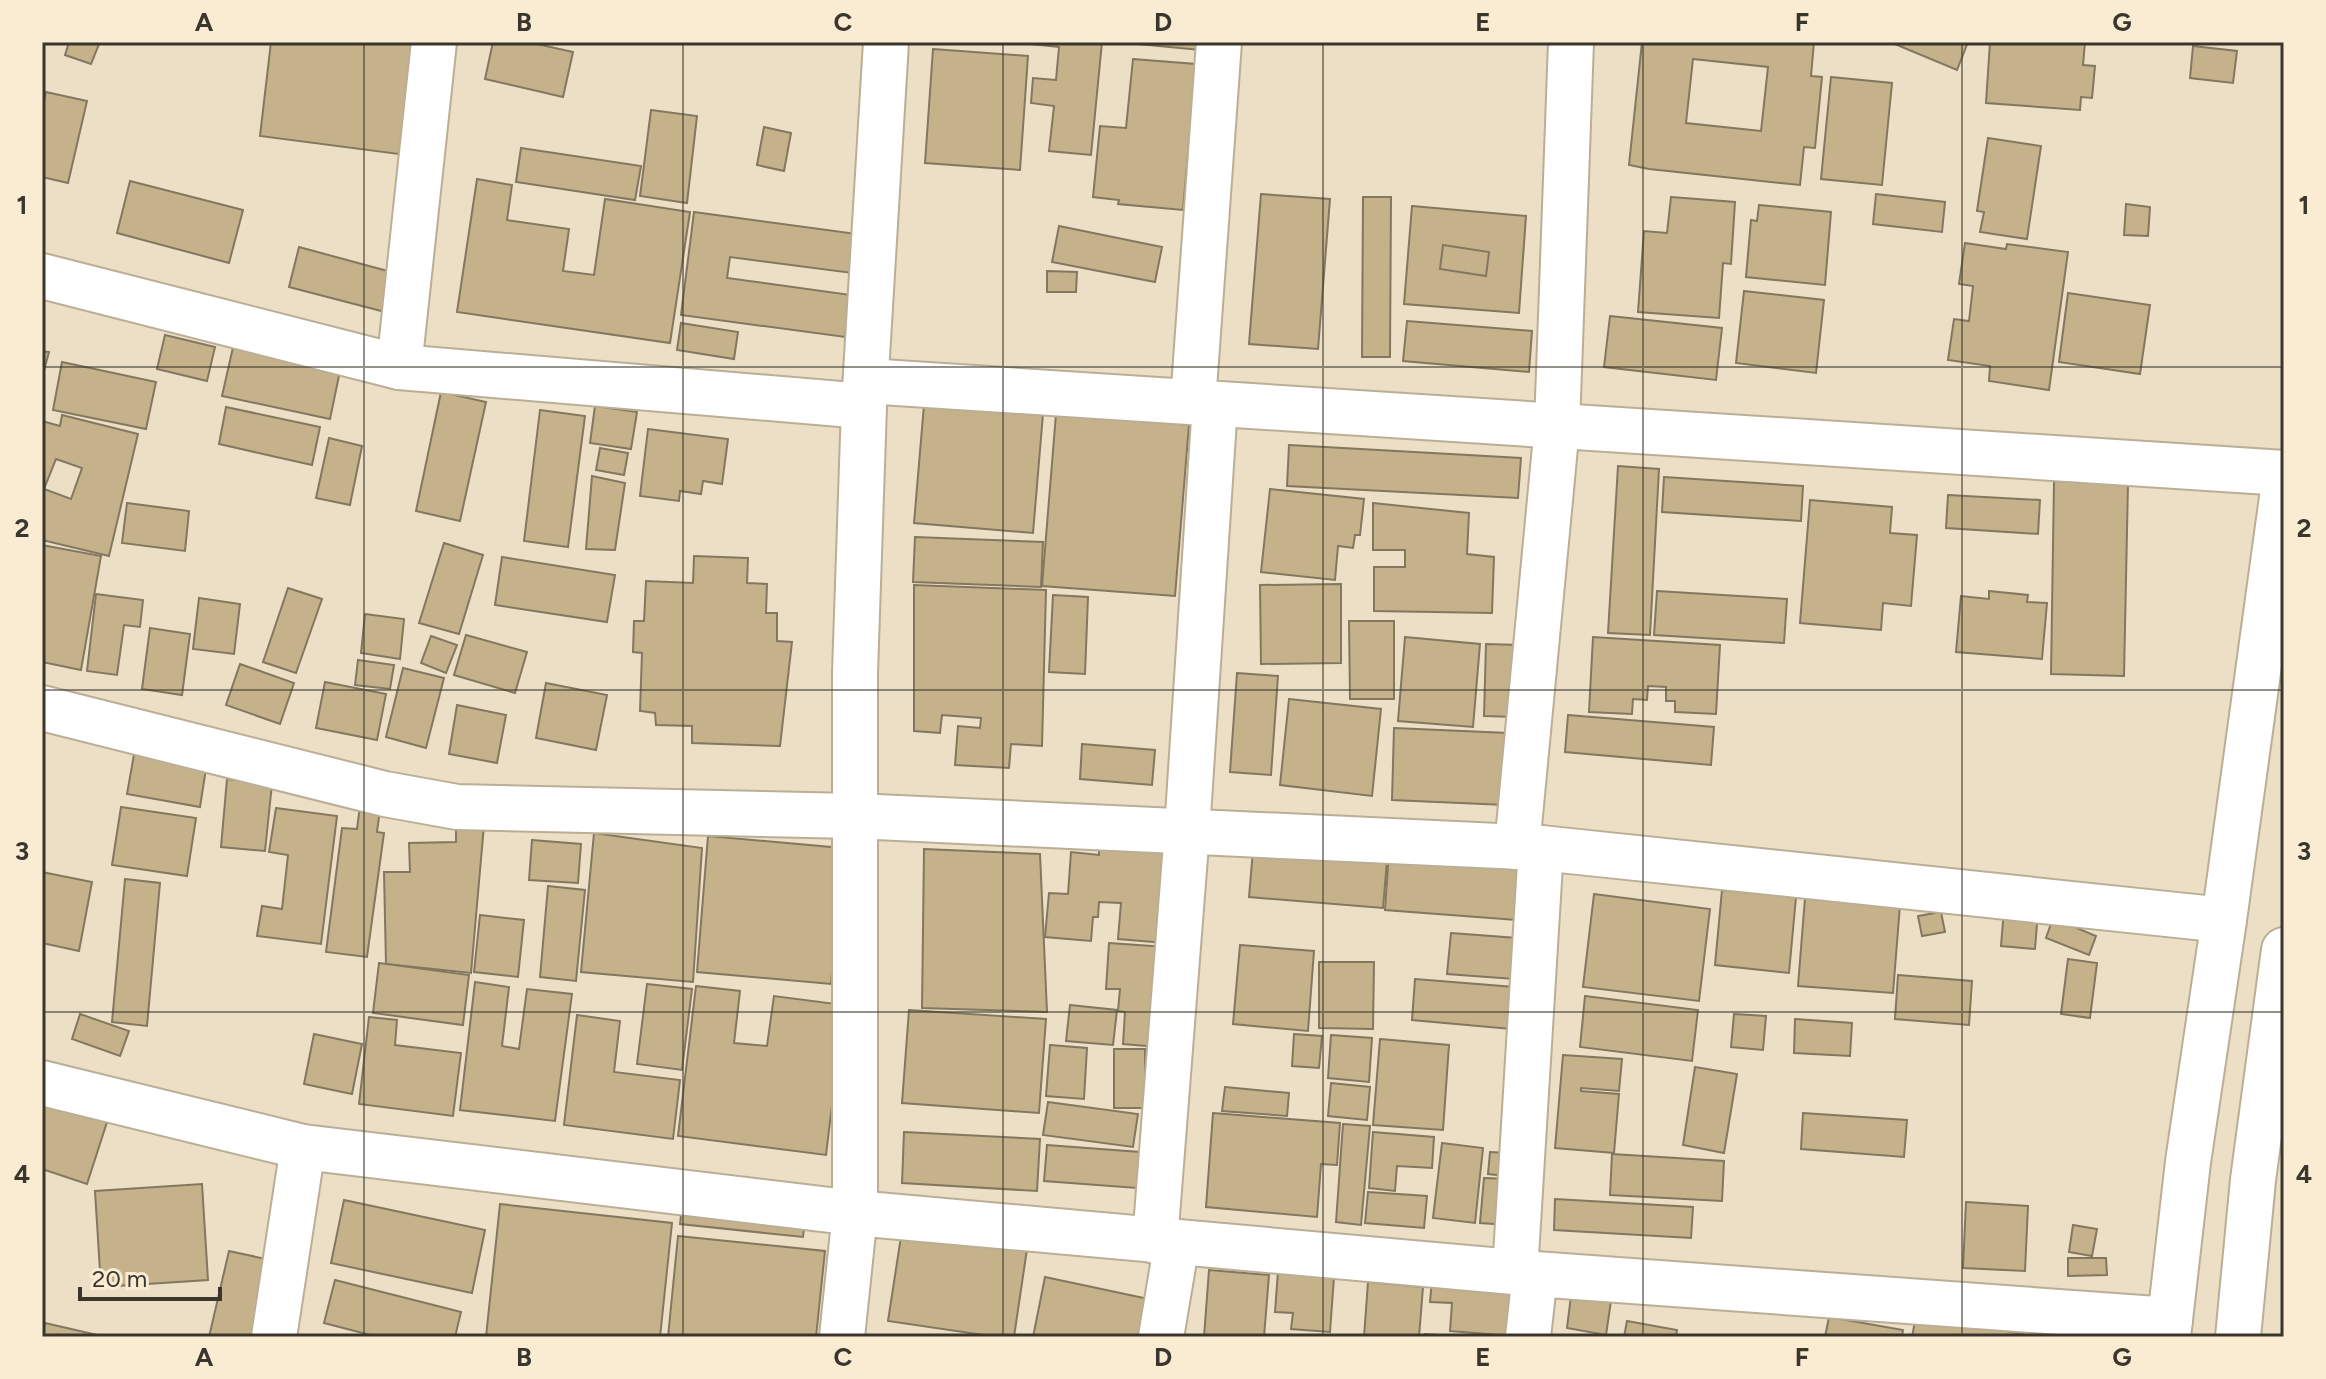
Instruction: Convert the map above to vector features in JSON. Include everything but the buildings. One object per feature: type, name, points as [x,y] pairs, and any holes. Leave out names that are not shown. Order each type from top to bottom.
[{"type":"street","points":[[399,367],[434,42]]},
{"type":"street","points":[[842,1337],[855,1213],[855,673],[865,394],[886,42]]},
{"type":"street","points":[[1161,1337],[1187,831],[1219,42]]},
{"type":"street","points":[[1528,1337],[1525,1273],[1529,847],[1557,426],[1571,42]]},
{"type":"street","points":[[42,276],[399,367],[865,394],[1204,403],[2284,473]]},
{"type":"street","points":[[42,1083],[303,1147],[855,1213],[2169,1328],[2188,1162],[2284,483]]},
{"type":"street","points":[[42,708],[385,794],[457,807],[855,816],[1529,847],[2224,920]]},
{"type":"street","points":[[2238,1337],[2253,1180],[2284,950]]},
{"type":"street","points":[[274,1337],[303,1147]]}]
